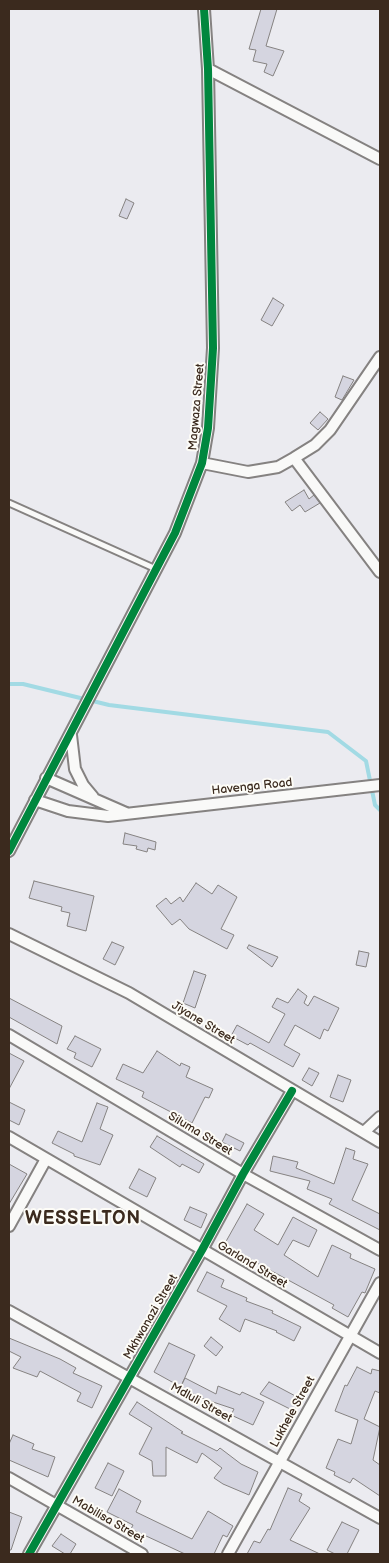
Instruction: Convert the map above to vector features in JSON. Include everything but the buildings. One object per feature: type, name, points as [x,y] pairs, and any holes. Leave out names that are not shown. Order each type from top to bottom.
[{"type":"street","name":"Magwaza Street","points":[[9,851],[175,533],[202,464],[209,418],[213,348],[208,69],[204,9]]},
{"type":"street","points":[[208,69],[380,159]]},
{"type":"street","points":[[202,464],[248,472],[267,470],[294,458],[315,445],[330,430],[380,357]]},
{"type":"street","points":[[294,458],[380,572]]},
{"type":"street","points":[[70,734],[76,769],[83,785],[96,800]]},
{"type":"street","name":"Havenga Road","points":[[46,778],[127,813]]},
{"type":"street","name":"Havenga Road","points":[[36,800],[68,812],[108,816],[380,785]]},
{"type":"street","points":[[9,827],[18,834]]},
{"type":"street","name":"Jiyane Street","points":[[9,934],[129,993],[380,1142]]},
{"type":"street","name":"Siluma Street","points":[[9,1035],[243,1174],[380,1250]]},
{"type":"street","name":"Mkhwanazi Street","points":[[29,1554],[202,1250],[243,1174],[292,1091]]},
{"type":"street","points":[[364,1132],[380,1117]]},
{"type":"street","name":"Garland Street","points":[[9,1137],[380,1353]]},
{"type":"street","points":[[9,1226],[46,1159]]},
{"type":"street","name":"Lukhele Street","points":[[228,1554],[380,1283]]},
{"type":"street","name":"Mdluli Street","points":[[9,1312],[380,1518]]},
{"type":"street","name":"Mabilisa Street","points":[[9,1478],[142,1554]]},
{"type":"lane","points":[[9,503],[156,569]]},
{"type":"waterway","points":[[9,684],[23,684],[109,705],[328,732],[366,761],[375,805],[380,810]]},
{"type":"cycle path","points":[[9,851],[175,533],[202,463],[208,428],[213,348],[208,69],[204,9]]},
{"type":"cycle path","points":[[29,1554],[202,1250],[243,1174],[292,1091]]},
{"type":"district","name":"WESSELTON","points":[[83,1219]]}]
